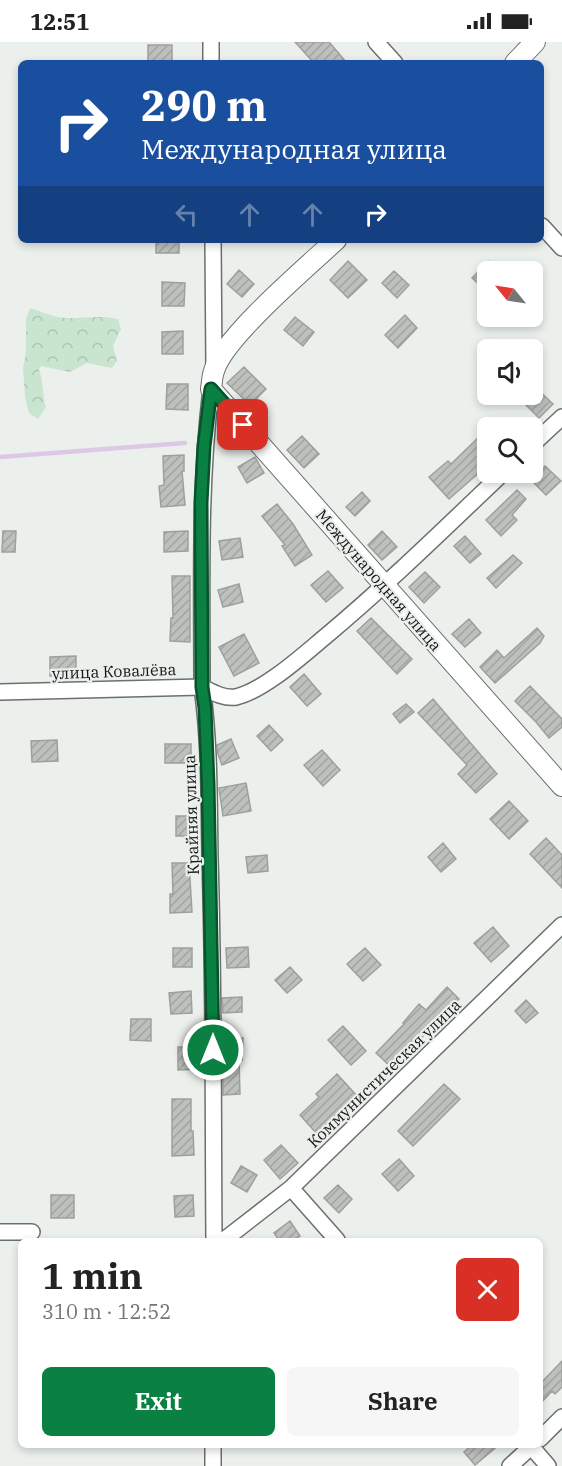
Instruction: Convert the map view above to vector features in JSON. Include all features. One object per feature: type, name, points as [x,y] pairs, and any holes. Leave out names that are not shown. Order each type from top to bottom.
[{"type":"street","points":[[211,42],[211,60]]},
{"type":"street","points":[[376,42],[392,60]]},
{"type":"street","points":[[518,60],[535,42]]},
{"type":"street","points":[[544,228],[562,248]]},
{"type":"street","points":[[211,389],[214,369],[213,243]]},
{"type":"street","points":[[214,369],[228,346],[245,327],[333,243]]},
{"type":"street","name":"Международная улица","points":[[211,389],[562,786]]},
{"type":"street","name":"Крайняя улица","points":[[211,389],[204,446],[201,502],[202,687],[205,708],[211,879],[214,1238]]},
{"type":"street","points":[[543,435],[562,417]]},
{"type":"street","name":"улица Ковалёва","points":[[0,692],[202,687],[218,695],[233,698],[248,693],[294,663],[384,586],[492,483]]},
{"type":"street","name":"Коммунистическая улица","points":[[227,1238],[291,1188],[562,925]]},
{"type":"street","points":[[291,1188],[335,1238]]},
{"type":"street","points":[[0,1232],[32,1232]]},
{"type":"street","points":[[543,1435],[562,1417]]},
{"type":"street","points":[[213,1448],[213,1466]]},
{"type":"street","points":[[510,1466],[530,1448]]},
{"type":"street","points":[[537,1448],[548,1466]]},
{"type":"green space","points":[[30,308],[63,318],[118,319],[121,329],[113,346],[117,361],[112,368],[87,363],[70,372],[41,366],[39,370],[46,407],[38,419],[29,413],[25,397],[23,368],[26,352],[26,319]]},
{"type":"building","points":[[295,42],[329,42],[344,60],[311,60]]},
{"type":"building","points":[[148,45],[172,45],[172,60],[148,60]]},
{"type":"building","points":[[156,243],[179,243],[179,253],[156,253]]},
{"type":"building","points":[[348,261],[367,280],[348,298],[330,280]]},
{"type":"building","points":[[239,270],[254,284],[242,297],[227,284]]},
{"type":"building","points":[[394,271],[409,285],[397,298],[382,283]]},
{"type":"building","points":[[477,273],[477,282],[472,278]]},
{"type":"building","points":[[162,282],[185,283],[184,306],[162,306]]},
{"type":"building","points":[[405,315],[417,328],[398,348],[385,335]]},
{"type":"building","points":[[295,317],[314,332],[303,346],[284,330]]},
{"type":"building","points":[[183,331],[183,354],[162,354],[162,332]]},
{"type":"building","points":[[244,367],[266,389],[250,405],[227,383]]},
{"type":"building","points":[[167,384],[188,384],[188,410],[166,409]]},
{"type":"building","points":[[543,394],[553,404],[538,417],[526,405],[543,405]]},
{"type":"building","points":[[302,436],[319,454],[304,468],[287,450]]},
{"type":"building","points":[[477,439],[477,475],[449,499],[429,477],[448,461],[451,464]]},
{"type":"building","points":[[184,455],[184,471],[182,471],[185,505],[161,507],[159,486],[164,485],[163,456]]},
{"type":"building","points":[[255,457],[264,473],[247,483],[238,467]]},
{"type":"building","points":[[545,466],[561,481],[546,495],[534,483],[543,483]]},
{"type":"building","points":[[517,490],[526,499],[512,515],[517,520],[501,536],[486,520]]},
{"type":"building","points":[[362,492],[370,501],[355,516],[346,507]]},
{"type":"building","points":[[277,504],[293,524],[312,555],[295,566],[282,546],[285,545],[262,516]]},
{"type":"building","points":[[3,531],[16,531],[15,552],[2,552]]},
{"type":"building","points":[[188,531],[188,551],[164,552],[164,532]]},
{"type":"building","points":[[382,531],[397,547],[382,560],[368,545]]},
{"type":"building","points":[[465,536],[481,554],[470,563],[454,546]]},
{"type":"building","points":[[240,538],[243,557],[222,560],[219,541]]},
{"type":"building","points":[[513,555],[522,563],[496,588],[487,578]]},
{"type":"building","points":[[328,571],[343,588],[326,602],[311,585]]},
{"type":"building","points":[[425,572],[440,587],[424,603],[409,587]]},
{"type":"building","points":[[172,576],[190,576],[190,642],[170,641],[171,618],[173,618]]},
{"type":"building","points":[[239,584],[243,602],[223,607],[218,590]]},
{"type":"building","points":[[371,618],[412,659],[397,674],[357,631]]},
{"type":"building","points":[[469,619],[481,633],[465,647],[452,634]]},
{"type":"building","points":[[537,628],[544,636],[540,643],[495,683],[480,667],[497,650],[504,658]]},
{"type":"building","points":[[244,634],[259,663],[234,676],[219,647]]},
{"type":"building","points":[[76,656],[76,675],[50,676],[50,657]]},
{"type":"building","points":[[304,674],[321,694],[307,706],[290,687]]},
{"type":"building","points":[[530,686],[562,719],[562,727],[549,738],[515,701]]},
{"type":"building","points":[[433,699],[497,774],[476,793],[458,774],[467,765],[418,713]]},
{"type":"building","points":[[406,704],[414,712],[400,723],[393,714]]},
{"type":"building","points":[[269,725],[283,740],[271,751],[257,736]]},
{"type":"building","points":[[231,739],[239,758],[222,765],[217,745]]},
{"type":"building","points":[[57,740],[58,761],[32,762],[31,741]]},
{"type":"building","points":[[165,744],[191,744],[191,763],[165,763]]},
{"type":"building","points":[[322,750],[340,770],[323,786],[304,765]]},
{"type":"building","points":[[246,783],[251,811],[223,816],[219,788]]},
{"type":"building","points":[[509,801],[528,821],[509,839],[490,819]]},
{"type":"building","points":[[176,816],[196,816],[197,836],[176,836]]},
{"type":"building","points":[[546,838],[562,855],[562,888],[530,854]]},
{"type":"building","points":[[443,843],[456,859],[441,872],[428,857]]},
{"type":"building","points":[[267,855],[268,871],[248,873],[246,857]]},
{"type":"building","points":[[172,863],[189,863],[192,912],[170,913],[170,894],[173,894]]},
{"type":"building","points":[[493,927],[509,946],[491,962],[474,943]]},
{"type":"building","points":[[248,947],[249,967],[227,968],[226,948]]},
{"type":"building","points":[[173,948],[192,948],[192,967],[173,967]]},
{"type":"building","points":[[365,948],[381,965],[363,981],[347,964]]},
{"type":"building","points":[[290,967],[302,980],[287,993],[275,980]]},
{"type":"building","points":[[447,987],[459,999],[393,1069],[376,1053],[404,1024],[419,1004],[426,1010]]},
{"type":"building","points":[[191,991],[192,1013],[171,1014],[169,993]]},
{"type":"building","points":[[242,997],[242,1012],[223,1013],[222,998]]},
{"type":"building","points":[[526,1000],[538,1013],[526,1023],[515,1011]]},
{"type":"building","points":[[131,1019],[151,1019],[151,1041],[130,1040]]},
{"type":"building","points":[[343,1026],[366,1051],[351,1065],[328,1040]]},
{"type":"building","points":[[223,1038],[243,1038],[242,1060],[239,1060],[240,1094],[223,1095]]},
{"type":"building","points":[[178,1047],[198,1047],[199,1069],[178,1070]]},
{"type":"building","points":[[337,1074],[358,1097],[317,1134],[300,1115],[319,1097],[316,1094]]},
{"type":"building","points":[[444,1084],[460,1099],[413,1146],[398,1131]]},
{"type":"building","points":[[172,1099],[191,1099],[194,1155],[172,1156]]},
{"type":"building","points":[[281,1145],[298,1163],[280,1179],[264,1160]]},
{"type":"building","points":[[399,1159],[414,1176],[398,1191],[382,1174]]},
{"type":"building","points":[[241,1166],[257,1175],[247,1192],[231,1183]]},
{"type":"building","points":[[338,1185],[352,1199],[339,1213],[324,1198]]},
{"type":"building","points":[[51,1195],[74,1195],[74,1218],[51,1218]]},
{"type":"building","points":[[193,1195],[194,1216],[175,1217],[174,1196]]},
{"type":"building","points":[[290,1221],[300,1236],[278,1238],[274,1233]]},
{"type":"building","points":[[562,1361],[562,1387],[555,1394],[552,1391],[543,1401],[543,1381]]},
{"type":"building","points":[[468,1448],[495,1448],[475,1465],[464,1452]]},
{"type":"waterway","points":[[0,457],[185,443]]},
{"type":"route","points":[[213,1050],[211,879],[205,708],[202,687],[201,502],[204,446],[211,389],[243,425]]}]
